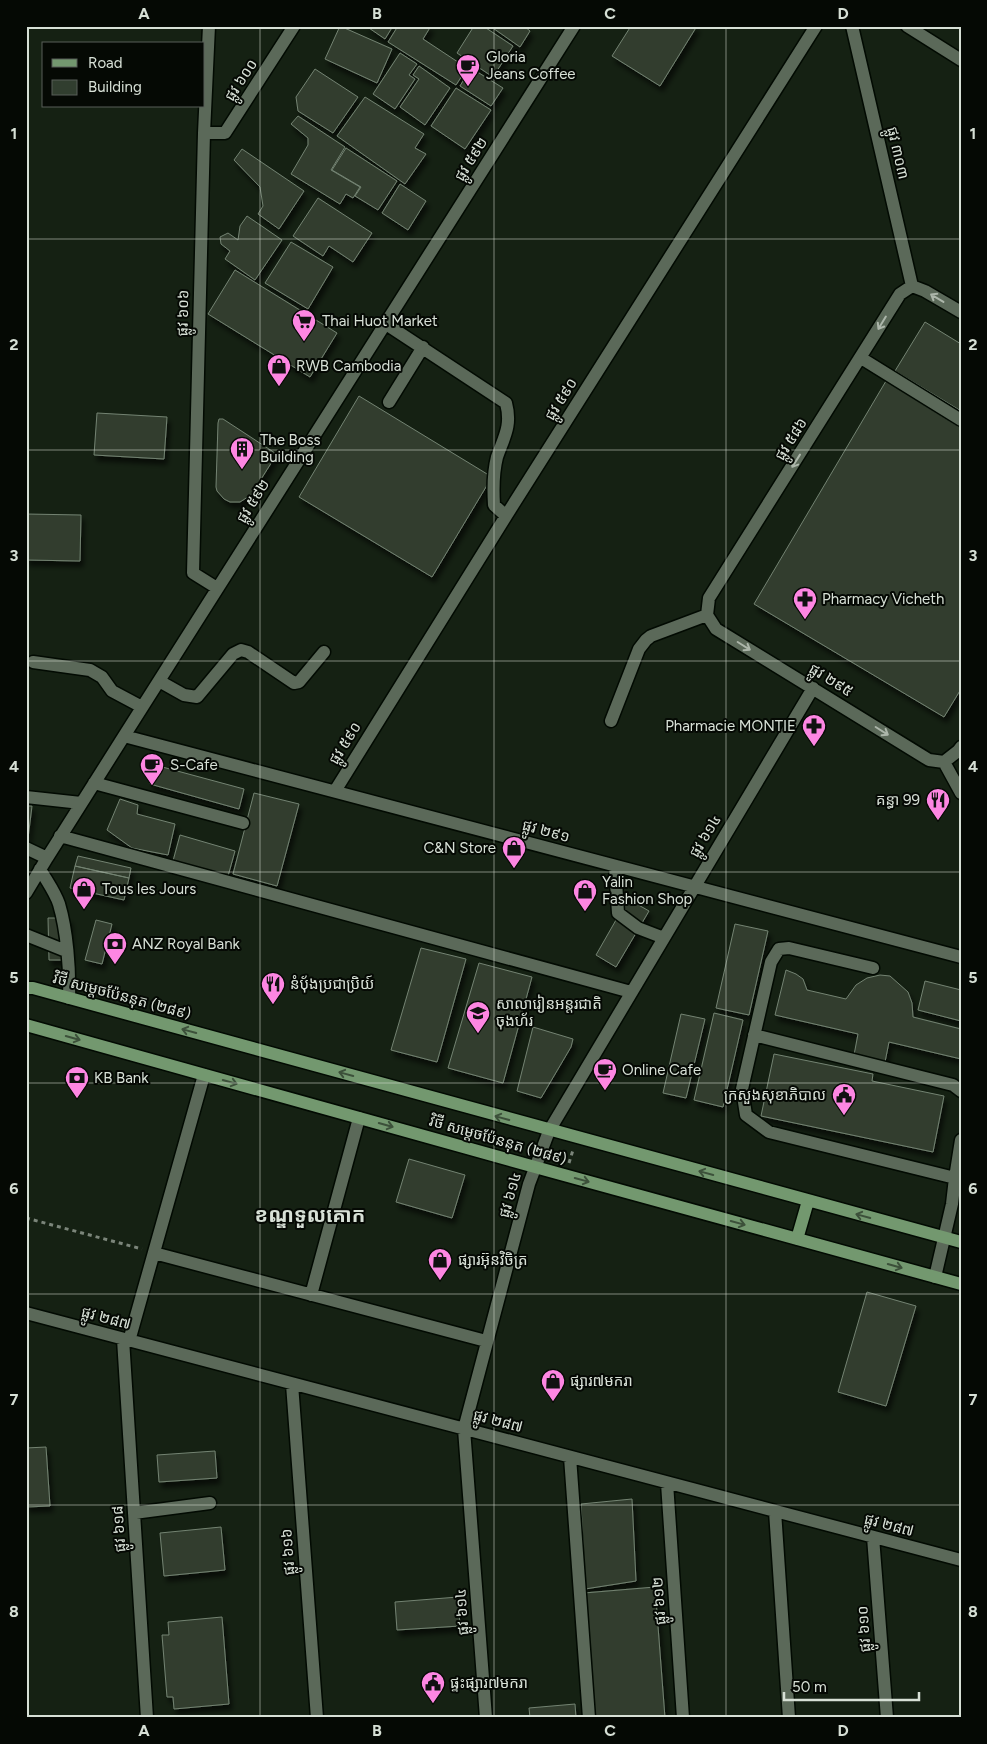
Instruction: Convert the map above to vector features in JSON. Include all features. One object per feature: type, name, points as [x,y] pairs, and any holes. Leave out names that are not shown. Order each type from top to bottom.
[{"type":"main road","name":"វិថី សម្តេចប៉ែននុត (២៨៩)","points":[[26,988],[33,988],[961,1242]]},
{"type":"main road","name":"វិថី សម្តេចប៉ែននុត (២៨៩)","points":[[26,1025],[961,1284]]},
{"type":"main road","points":[[797,1239],[808,1201]]},
{"type":"street","name":"ផ្លូវ ៦០៦","points":[[209,26],[204,133],[193,573],[217,588]]},
{"type":"street","name":"ផ្លូវ ៦០០","points":[[204,133],[226,133],[294,26]]},
{"type":"street","name":"ផ្លូវ ៥៩២","points":[[26,893],[60,836],[574,26]]},
{"type":"street","name":"ផ្លូវ ៥៩០","points":[[335,791],[506,516],[816,26]]},
{"type":"street","name":"ផ្លូវ ៣០៣","points":[[852,26],[912,286]]},
{"type":"street","points":[[906,26],[961,60]]},
{"type":"street","points":[[912,286],[925,290],[961,312]]},
{"type":"street","name":"ផ្លូវ ៥៨៦","points":[[707,615],[710,598],[900,294],[912,286]]},
{"type":"street","points":[[386,324],[506,404],[509,416],[506,433],[497,458],[492,482],[494,505],[506,516]]},
{"type":"street","points":[[389,402],[422,347]]},
{"type":"street","points":[[861,358],[961,420]]},
{"type":"street","points":[[611,721],[639,649],[646,640],[707,615]]},
{"type":"street","name":"ផ្លូវ ២៩៥","points":[[707,615],[716,629],[929,760],[944,762]]},
{"type":"street","points":[[159,681],[184,695],[197,697],[233,654],[241,650],[248,652],[294,682],[299,682],[324,652]]},
{"type":"street","points":[[33,662],[90,670],[102,677],[112,691],[142,707]]},
{"type":"street","name":"ផ្លូវ ៦១៤","points":[[486,1718],[464,1429],[486,1341],[535,1167],[549,1130],[813,688]]},
{"type":"street","name":"ផ្លូវ ២៩១","points":[[124,736],[961,957]]},
{"type":"street","points":[[961,747],[944,762],[961,793]]},
{"type":"street","points":[[94,783],[243,823]]},
{"type":"street","points":[[26,797],[81,803]]},
{"type":"street","points":[[60,836],[631,992]]},
{"type":"street","points":[[26,848],[47,858]]},
{"type":"street","points":[[615,866],[618,914],[638,928],[664,938]]},
{"type":"street","points":[[40,869],[58,903],[70,980],[68,998]]},
{"type":"street","points":[[26,935],[66,951]]},
{"type":"street","points":[[873,968],[789,948],[779,950],[770,962],[742,1089],[746,1115],[769,1132],[955,1178]]},
{"type":"street","points":[[754,1035],[953,1085],[961,1091]]},
{"type":"street","name":"ផ្លូវ ៦១៨","points":[[147,1718],[134,1513],[126,1340],[154,1253],[204,1075]]},
{"type":"street","points":[[311,1295],[359,1118]]},
{"type":"street","points":[[935,1277],[945,1238],[961,1140]]},
{"type":"street","points":[[154,1253],[486,1341]]},
{"type":"street","name":"ផ្លូវ ២៨៧","points":[[26,1314],[961,1560]]},
{"type":"street","name":"ផ្លូវ ៦១៦","points":[[292,1384],[317,1718]]},
{"type":"street","points":[[570,1457],[589,1718]]},
{"type":"street","name":"ផ្លូវ ៦១២","points":[[667,1483],[683,1718]]},
{"type":"street","points":[[134,1513],[210,1503]]},
{"type":"street","points":[[774,1511],[789,1718]]},
{"type":"street","name":"ផ្លូវ ៦១០","points":[[873,1537],[887,1718]]},
{"type":"path","points":[[566,1176],[577,1138]]},
{"type":"path","points":[[26,1218],[154,1253]]},
{"type":"building","points":[[340,26],[392,49],[377,83],[325,59]]},
{"type":"building","points":[[366,26],[393,26],[385,39]]},
{"type":"building","points":[[398,26],[431,26],[423,39],[467,68],[456,85],[388,42]]},
{"type":"building","points":[[474,26],[483,26],[513,46],[493,77],[457,53]]},
{"type":"building","points":[[490,26],[524,26],[530,31],[520,47]]},
{"type":"building","points":[[631,26],[697,26],[660,86],[612,56]]},
{"type":"building","points":[[400,53],[417,64],[409,75],[415,79],[395,109],[373,94]]},
{"type":"building","points":[[419,66],[450,88],[425,125],[400,107],[419,79],[413,75]]},
{"type":"building","points":[[471,68],[503,88],[491,106],[460,86]]},
{"type":"building","points":[[315,69],[358,97],[333,133],[298,111],[296,97]]},
{"type":"building","points":[[456,88],[491,110],[465,149],[431,126]]},
{"type":"building","points":[[365,97],[424,134],[415,148],[426,154],[405,184],[337,136]]},
{"type":"building","points":[[298,116],[345,147],[331,170],[360,187],[353,198],[346,194],[340,204],[291,174],[308,145],[308,138],[291,124]]},
{"type":"building","points":[[346,148],[397,181],[378,210],[355,196],[361,187],[332,170]]},
{"type":"building","points":[[242,149],[304,191],[279,229],[258,214],[263,206],[260,187],[234,160]]},
{"type":"building","points":[[400,184],[426,201],[408,230],[382,213]]},
{"type":"building","points":[[318,198],[372,233],[353,262],[329,246],[323,256],[293,236]]},
{"type":"building","points":[[247,216],[282,240],[255,280],[225,259],[230,251],[221,244],[220,237],[228,233],[238,240],[240,226]]},
{"type":"building","points":[[291,242],[333,267],[308,309],[265,283]]},
{"type":"building","points":[[235,270],[337,333],[310,377],[208,314]]},
{"type":"building","points":[[925,322],[961,344],[961,411],[895,371]]},
{"type":"building","points":[[886,381],[961,428],[961,689],[944,717],[754,604]]},
{"type":"building","points":[[359,396],[492,477],[432,577],[299,497]]},
{"type":"building","points":[[97,413],[167,417],[164,459],[94,455]]},
{"type":"building","name":"The Boss Building","points":[[219,419],[223,419],[275,453],[275,457],[251,495],[240,502],[230,502],[224,499],[217,491]]},
{"type":"building","points":[[26,514],[81,515],[80,561],[26,560]]},
{"type":"building","points":[[155,765],[244,789],[239,809],[150,784]]},
{"type":"building","points":[[254,793],[299,804],[277,886],[233,874]]},
{"type":"building","points":[[120,799],[138,805],[137,814],[175,824],[168,855],[132,848],[107,830]]},
{"type":"building","points":[[26,806],[32,806],[26,854]]},
{"type":"building","points":[[180,835],[235,851],[228,876],[173,861]]},
{"type":"building","points":[[78,856],[131,868],[129,878],[75,866]]},
{"type":"building","points":[[75,866],[129,878],[124,900],[70,888]]},
{"type":"building","points":[[628,899],[649,911],[616,967],[596,955]]},
{"type":"building","points":[[48,918],[69,918],[70,960],[49,960]]},
{"type":"building","points":[[96,920],[112,924],[102,964],[85,960]]},
{"type":"building","points":[[735,924],[768,931],[749,1015],[716,1008]]},
{"type":"building","points":[[421,948],[466,959],[437,1062],[391,1050]]},
{"type":"building","points":[[479,963],[532,977],[503,1083],[448,1068]]},
{"type":"building","points":[[786,970],[803,979],[807,990],[846,999],[856,985],[867,978],[880,975],[890,976],[908,992],[912,1003],[913,1017],[961,1029],[961,1059],[889,1042],[885,1062],[854,1055],[858,1034],[775,1015]]},
{"type":"building","points":[[925,981],[961,990],[961,1021],[918,1010]]},
{"type":"building","points":[[714,1013],[743,1020],[723,1107],[694,1100]]},
{"type":"building","points":[[681,1014],[705,1019],[686,1098],[663,1093]]},
{"type":"building","points":[[533,1027],[573,1039],[571,1047],[541,1098],[517,1091]]},
{"type":"building","points":[[774,1054],[873,1074],[872,1081],[944,1096],[933,1152],[761,1116]]},
{"type":"building","points":[[409,1159],[465,1175],[452,1218],[396,1202]]},
{"type":"building","points":[[867,1292],[916,1306],[886,1406],[838,1392]]},
{"type":"building","points":[[46,1447],[50,1506],[26,1507],[26,1448]]},
{"type":"building","points":[[215,1451],[217,1478],[159,1482],[157,1455]]},
{"type":"building","points":[[632,1499],[636,1581],[585,1589],[581,1504]]},
{"type":"building","points":[[221,1527],[225,1570],[164,1576],[160,1533]]},
{"type":"building","points":[[655,1587],[665,1718],[594,1718],[584,1593]]},
{"type":"building","points":[[458,1597],[460,1626],[397,1630],[395,1602]]},
{"type":"building","points":[[222,1617],[229,1704],[174,1709],[173,1697],[167,1697],[162,1635],[169,1635],[168,1622]]},
{"type":"building","points":[[575,1704],[576,1718],[530,1718],[529,1708]]},
{"type":"place","name":"Gloria Jeans Coffee","points":[[468,87]]},
{"type":"place","name":"Thai Huot Market","points":[[304,342]]},
{"type":"place","name":"RWB Cambodia","points":[[279,387]]},
{"type":"place","name":"The Boss Building","points":[[242,470]]},
{"type":"place","name":"Pharmacy Vicheth","points":[[805,620]]},
{"type":"place","name":"Pharmacie MONTIE","points":[[814,747]]},
{"type":"place","name":"S-Cafe","points":[[152,786]]},
{"type":"place","name":"គន្ធា 99","points":[[938,821]]},
{"type":"place","name":"C&N Store","points":[[514,869]]},
{"type":"place","name":"Tous les Jours","points":[[84,910]]},
{"type":"place","name":"Yalin Fashion Shop","points":[[585,912]]},
{"type":"place","name":"ANZ Royal Bank","points":[[115,965]]},
{"type":"place","name":"នំបុ័ងប្រជាប្រិយ៍","points":[[273,1005]]},
{"type":"place","name":"សាលារៀនអន្តរជាតិ ចុងហ័រ","points":[[478,1034]]},
{"type":"place","name":"Online Cafe","points":[[605,1091]]},
{"type":"place","name":"KB Bank","points":[[77,1099]]},
{"type":"place","name":"ក្រសួងសុខាភិបាល","points":[[844,1116]]},
{"type":"place","name":"ផ្សារអ៊ុនវិចិត្រ","points":[[440,1281]]},
{"type":"place","name":"ផ្សារ៧មករា","points":[[553,1402]]},
{"type":"place","name":"ផ្ទះផ្សារ៧មករា","points":[[433,1704]]},
{"type":"district","name":"ខណ្ឌទួលគោក","points":[[310,1215]]}]
